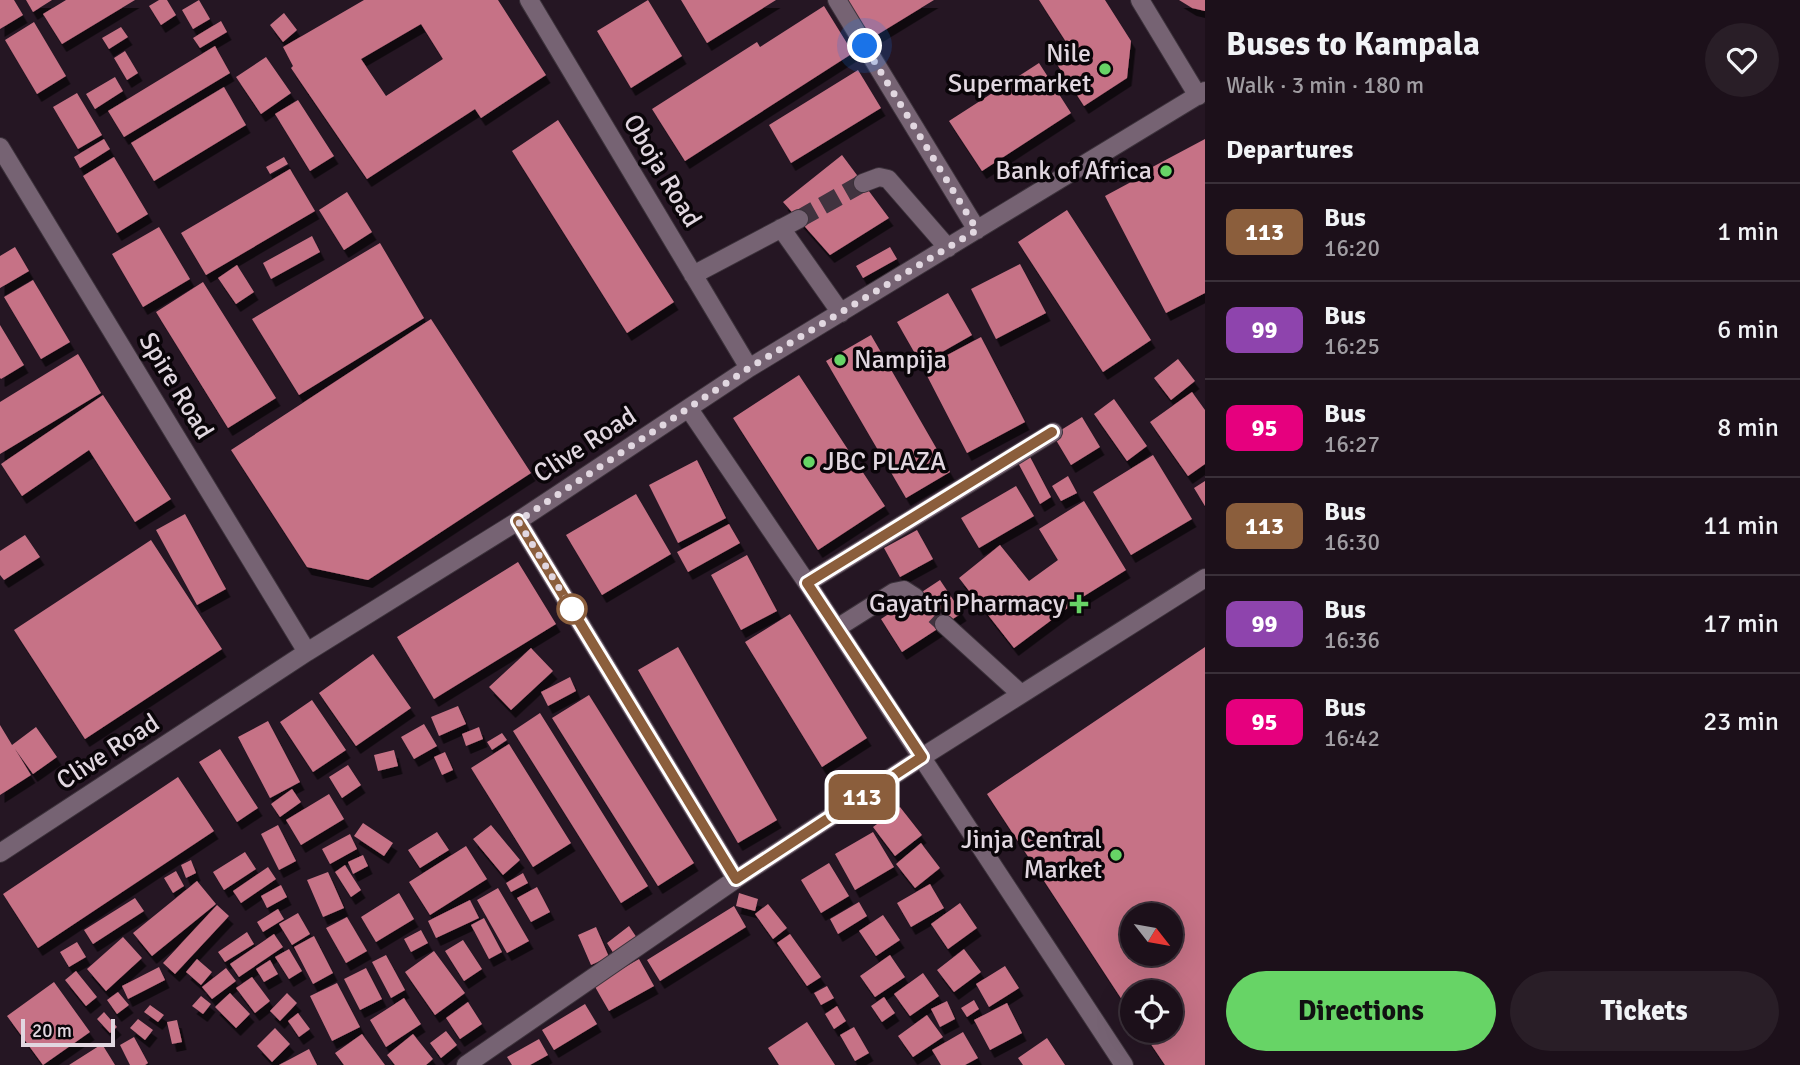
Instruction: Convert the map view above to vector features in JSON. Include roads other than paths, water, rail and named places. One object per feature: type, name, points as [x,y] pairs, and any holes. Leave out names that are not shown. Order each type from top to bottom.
[{"type":"street","name":"Oboja Road","points":[[529,0],[749,368]]},
{"type":"street","points":[[837,0],[977,230]]},
{"type":"street","points":[[1140,0],[1202,93]]},
{"type":"street","name":"Clive Road","points":[[0,853],[307,652],[518,521],[749,368],[1202,93]]},
{"type":"street","name":"Spire Road","points":[[0,147],[307,652]]},
{"type":"street","points":[[863,183],[878,177],[887,180],[948,248]]},
{"type":"street","points":[[693,275],[799,219]]},
{"type":"street","points":[[781,229],[841,313]]},
{"type":"street","points":[[689,409],[1125,1065]]},
{"type":"street","points":[[807,583],[1052,432]]},
{"type":"street","points":[[518,521],[736,879]]},
{"type":"street","points":[[466,1065],[736,879],[922,757],[1205,578]]},
{"type":"street","points":[[837,628],[894,592],[904,590],[915,597]]},
{"type":"street","points":[[944,624],[1021,694]]},
{"type":"tunnel","points":[[799,219],[863,183]]},
{"type":"tunnel","points":[[915,597],[944,624]]},
{"type":"place","name":"Nile Supermarket","points":[[1105,69]]},
{"type":"place","name":"Bank of Africa","points":[[1166,171]]},
{"type":"place","name":"Nampija","points":[[840,360]]},
{"type":"place","name":"JBC PLAZA","points":[[809,462]]},
{"type":"place","name":"Gayatri Pharmacy","points":[[1079,604]]},
{"type":"place","name":"Jinja Central Market","points":[[1116,855]]}]
